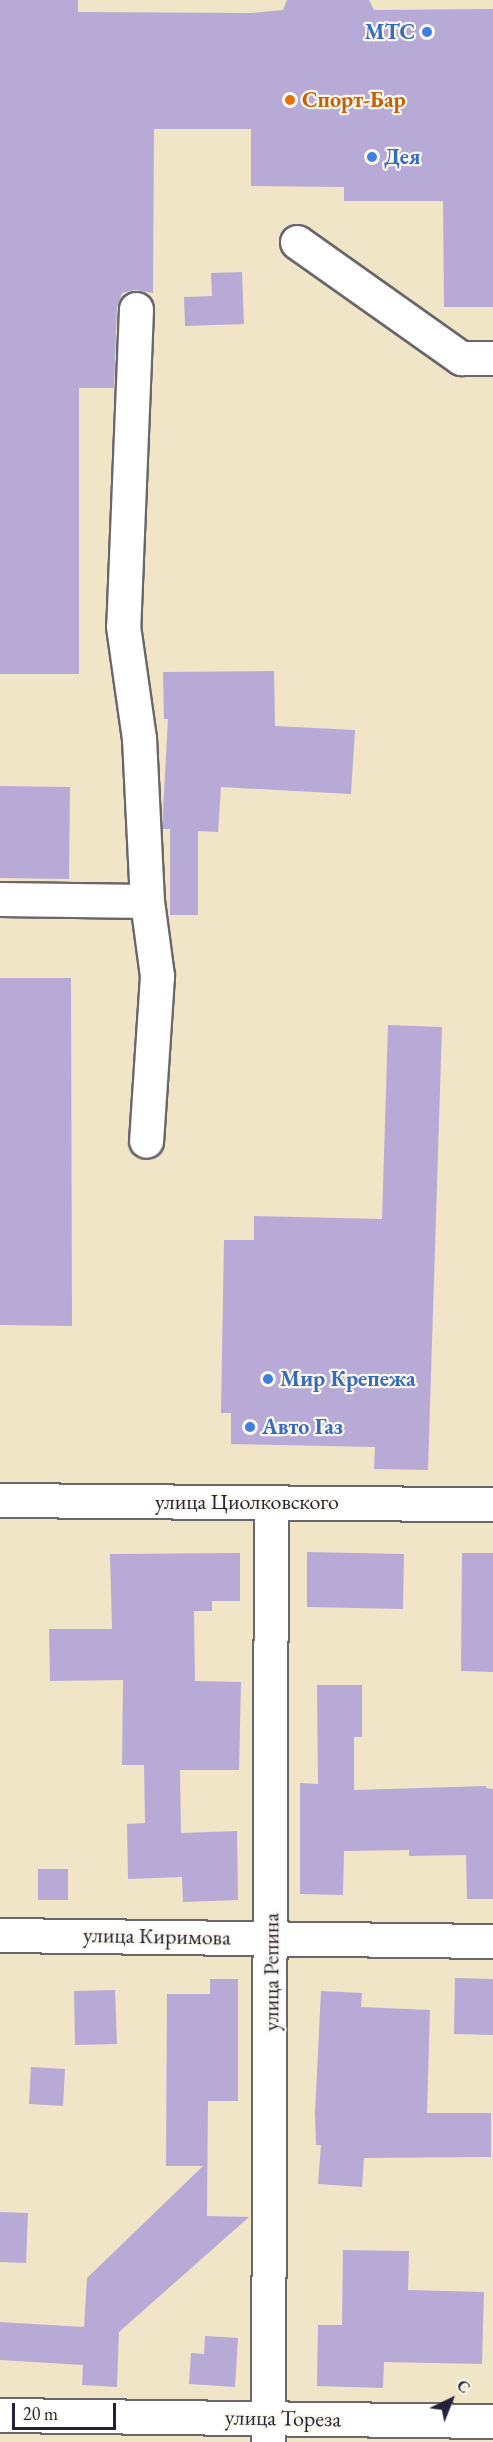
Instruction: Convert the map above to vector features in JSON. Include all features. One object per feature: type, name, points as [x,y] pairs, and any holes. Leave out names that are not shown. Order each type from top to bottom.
[{"type":"street","points":[[297,242],[461,358],[493,358]]},
{"type":"street","points":[[136,309],[123,626],[138,738],[147,901],[157,976],[146,1141]]},
{"type":"street","points":[[0,899],[147,901]]},
{"type":"street","name":"улица Циолковского","points":[[0,1500],[493,1504]]},
{"type":"street","name":"улица Репина","points":[[268,2430],[272,1938],[271,1502]]},
{"type":"street","name":"улица Киримова","points":[[0,1935],[493,1941]]},
{"type":"street","name":"улица Тореза","points":[[0,2415],[268,2430],[493,2421]]},
{"type":"building","points":[[0,0],[78,0],[78,12],[251,13],[283,10],[287,0],[369,0],[374,10],[493,9],[493,307],[444,307],[443,201],[344,201],[344,187],[251,186],[251,129],[154,129],[153,293],[136,290],[122,293],[117,308],[114,388],[79,388],[79,674],[0,674]]},
{"type":"building","points":[[242,272],[244,324],[185,326],[184,297],[212,296],[211,273]]},
{"type":"building","points":[[274,671],[275,726],[355,730],[351,794],[221,787],[218,832],[198,831],[198,915],[170,915],[170,829],[162,829],[168,719],[164,719],[163,672]]},
{"type":"building","points":[[0,786],[70,787],[69,879],[0,878]]},
{"type":"building","points":[[0,978],[71,978],[72,1326],[0,1325]]},
{"type":"building","points":[[388,1025],[442,1027],[428,1470],[374,1469],[375,1447],[231,1444],[231,1413],[221,1413],[224,1240],[254,1240],[254,1216],[382,1219]]},
{"type":"building","points":[[307,1552],[404,1554],[403,1609],[307,1607]]},
{"type":"building","points":[[240,1553],[240,1601],[212,1601],[212,1611],[194,1611],[195,1681],[241,1682],[239,1770],[180,1770],[181,1833],[237,1831],[238,1900],[183,1902],[182,1877],[128,1879],[127,1824],[145,1823],[144,1765],[122,1765],[123,1680],[50,1681],[49,1629],[112,1629],[110,1554]]},
{"type":"building","points":[[462,1553],[493,1553],[493,1672],[461,1671]]},
{"type":"building","points":[[317,1685],[362,1685],[362,1737],[354,1737],[354,1790],[486,1786],[486,1788],[493,1789],[493,1899],[467,1899],[466,1855],[409,1856],[409,1850],[344,1851],[343,1895],[300,1894],[300,1783],[318,1784]]},
{"type":"building","points":[[38,1869],[68,1869],[68,1900],[38,1900]]},
{"type":"building","points":[[455,1978],[493,1979],[493,2035],[454,2034]]},
{"type":"building","points":[[210,1979],[238,1979],[238,2101],[208,2101],[207,2216],[249,2217],[119,2332],[117,2387],[82,2385],[83,2365],[0,2360],[0,2322],[84,2327],[87,2278],[203,2166],[166,2166],[167,1994],[210,1994]]},
{"type":"building","points":[[115,1990],[117,2044],[75,2045],[74,1991]]},
{"type":"building","points":[[321,1991],[362,1993],[361,2007],[430,2010],[427,2113],[491,2113],[491,2157],[364,2158],[362,2187],[318,2184],[321,2145],[316,2145],[315,2113]]},
{"type":"building","points":[[31,2067],[65,2069],[63,2106],[29,2104]]},
{"type":"building","points":[[0,2212],[28,2213],[26,2263],[0,2262]]},
{"type":"building","points":[[343,2250],[409,2251],[408,2290],[484,2292],[482,2364],[384,2362],[383,2388],[317,2386],[318,2325],[342,2325]]},
{"type":"building","points":[[205,2336],[238,2338],[235,2387],[189,2384],[191,2353],[204,2354]]},
{"type":"place","name":"МТС","points":[[427,32]]},
{"type":"place","name":"Спорт-Бар","points":[[290,100]]},
{"type":"place","name":"Дея","points":[[372,157]]},
{"type":"place","name":"Мир Крепежа","points":[[268,1379]]},
{"type":"place","name":"Авто Газ","points":[[250,1427]]}]
